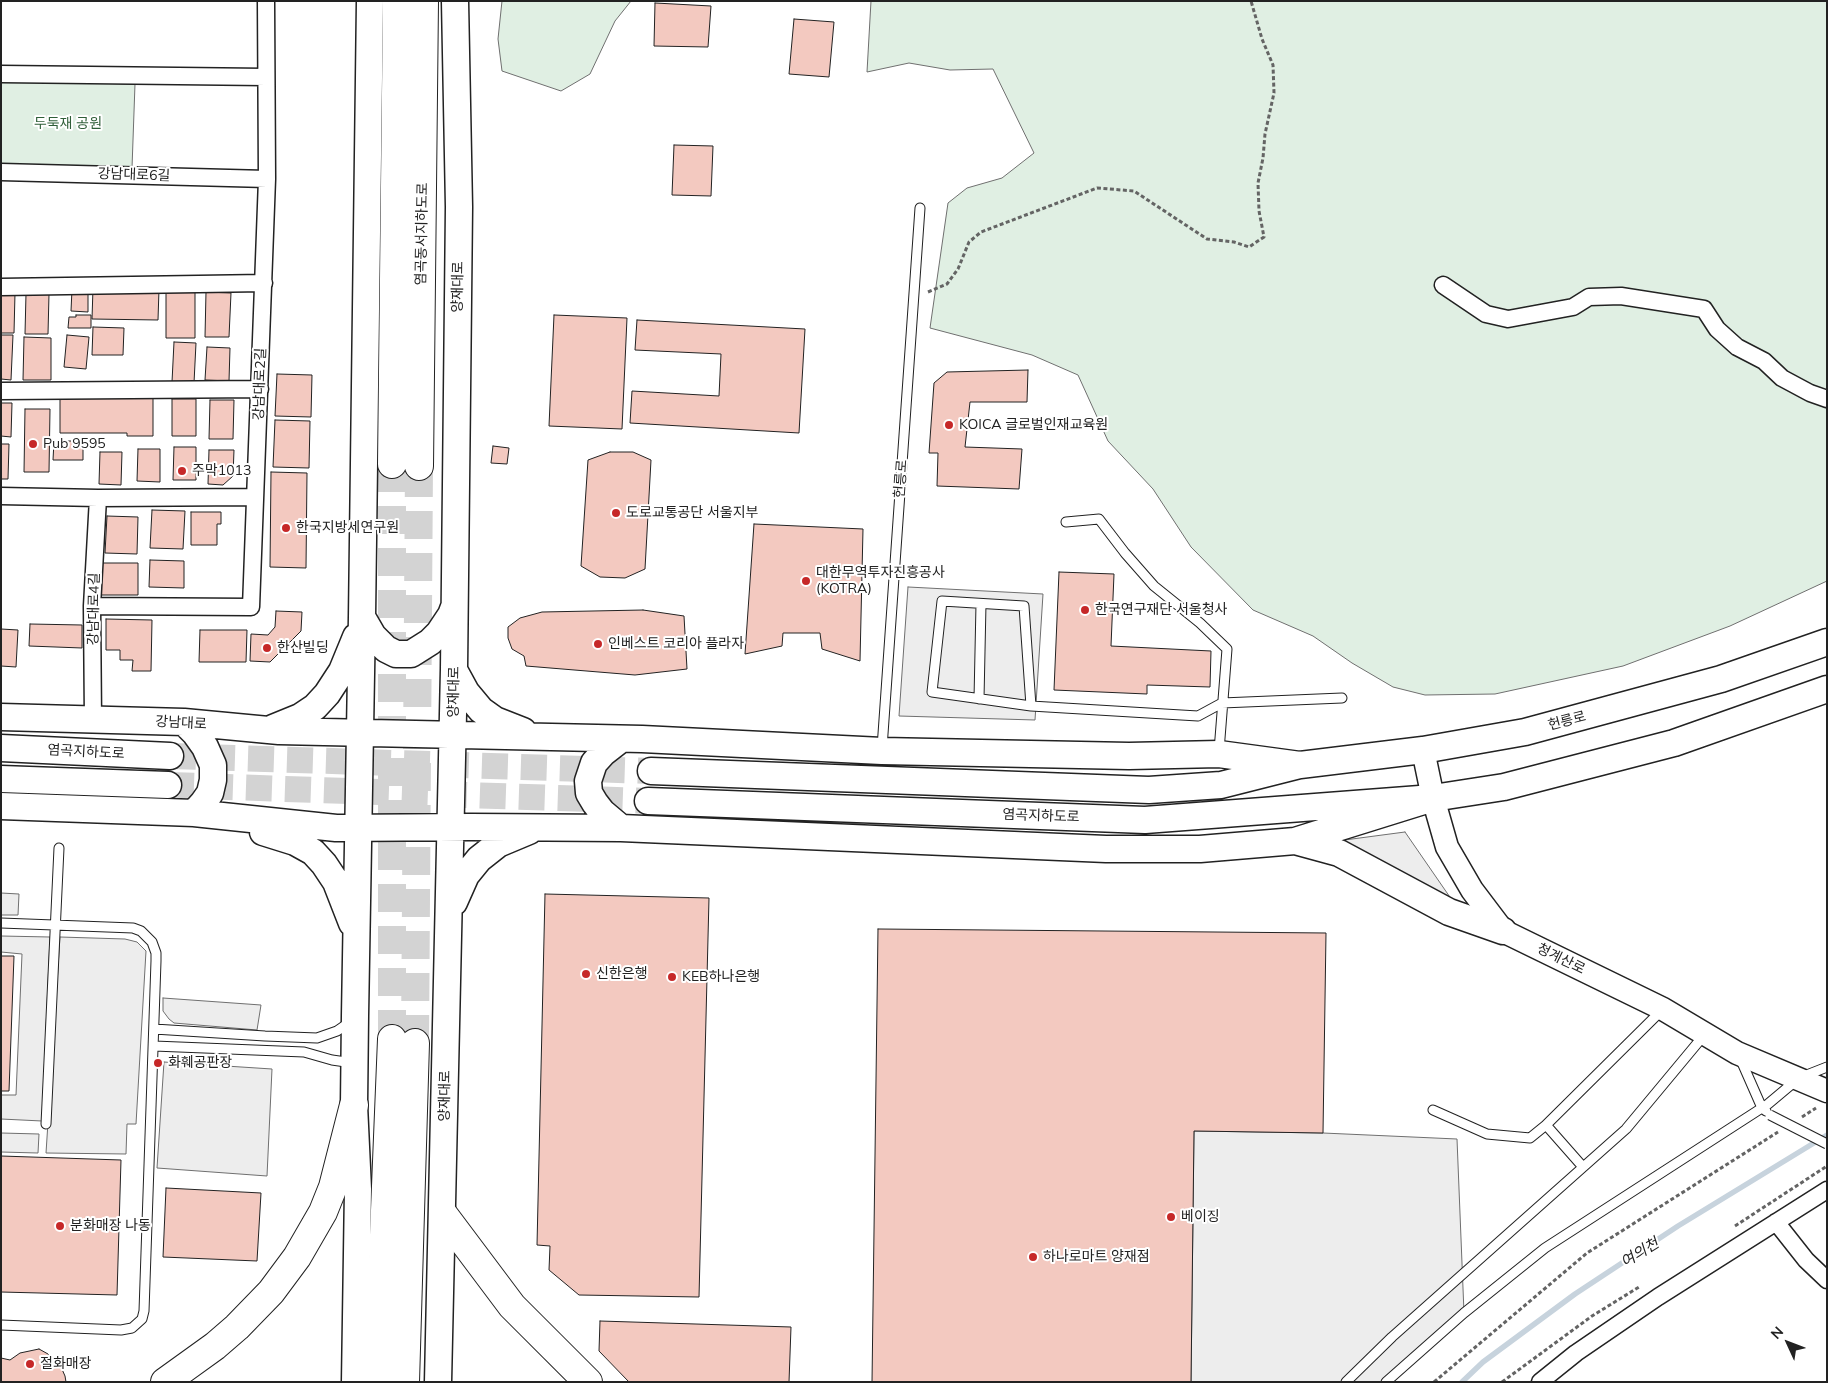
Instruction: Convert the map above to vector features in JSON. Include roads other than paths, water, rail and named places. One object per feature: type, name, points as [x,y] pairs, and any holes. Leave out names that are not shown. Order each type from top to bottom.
[{"type":"highway","name":"염곡동서지하도로","points":[[392,464],[397,1]]},
{"type":"highway","name":"염곡동서지하도로","points":[[419,466],[424,1]]},
{"type":"highway","points":[[378,1382],[403,1041],[405,1382]]},
{"type":"highway","points":[[165,1382],[215,1346],[237,1327],[271,1292],[297,1257],[324,1212],[333,1187],[354,1105]]},
{"type":"highway","points":[[443,1214],[512,1306],[588,1382]]},
{"type":"main road","points":[[356,976],[370,1]]},
{"type":"main road","name":"양재대로","points":[[438,1382],[448,918],[452,827],[455,606],[459,207],[455,1]]},
{"type":"main road","points":[[362,617],[373,636],[386,649],[396,654],[411,654],[430,642],[439,633],[455,606]]},
{"type":"main road","points":[[268,730],[292,721],[315,706],[327,694],[338,680],[362,617]]},
{"type":"main road","name":"헌릉로","points":[[1300,765],[1423,750],[1525,732],[1721,679],[1827,642]]},
{"type":"main road","points":[[454,670],[466,692],[488,716],[516,729],[548,737],[882,751],[1129,756],[1219,754],[1300,765]]},
{"type":"main road","points":[[1,806],[194,813],[336,828],[544,826],[1106,849],[1200,849],[1295,841],[1433,798],[1504,787],[1674,743],[1827,689]]},
{"type":"main road","name":"강남대로","points":[[1,717],[184,722],[268,730],[548,737]]},
{"type":"main road","points":[[184,722],[210,753],[213,765],[213,780],[210,793],[194,813]]},
{"type":"main road","points":[[621,739],[598,757],[591,769],[588,781],[589,793],[595,803],[602,812],[621,828]]},
{"type":"main road","name":"염곡지하도로","points":[[1,748],[170,756]]},
{"type":"main road","name":"청계산로","points":[[1423,750],[1433,798],[1447,847],[1472,890],[1503,931],[1663,1009],[1737,1053],[1799,1078],[1823,1095]]},
{"type":"main road","points":[[651,771],[1149,790],[1220,785],[1300,765]]},
{"type":"main road","points":[[1,779],[168,785]]},
{"type":"main road","name":"염곡지하도로","points":[[648,801],[1145,820],[1433,798]]},
{"type":"main road","points":[[194,813],[283,837],[313,852],[331,874],[347,909],[357,942],[354,1105],[358,1189],[355,1382]]},
{"type":"main road","points":[[448,918],[466,875],[479,859],[509,838],[544,826]]},
{"type":"main road","points":[[1295,841],[1339,853],[1449,912],[1503,931]]},
{"type":"street","name":"강남대로2길","points":[[92,606],[251,607],[267,179],[266,1]]},
{"type":"street","points":[[1,74],[266,77]]},
{"type":"street","name":"강남대로6길","points":[[1,172],[267,179]]},
{"type":"street","points":[[1,287],[264,284]]},
{"type":"street","points":[[1443,285],[1486,314],[1508,319],[1573,307],[1589,297],[1621,296],[1704,309],[1717,329],[1737,347],[1764,361],[1782,378],[1810,393],[1827,399]]},
{"type":"street","points":[[1,391],[260,388]]},
{"type":"street","points":[[1,496],[98,498],[255,497]]},
{"type":"street","name":"강남대로4길","points":[[93,721],[92,606],[98,498]]},
{"type":"street","points":[[1540,1382],[1584,1347],[1658,1297],[1827,1190]]},
{"type":"street","points":[[1776,1222],[1806,1260],[1827,1280]]},
{"type":"lane","name":"헌릉로","points":[[882,751],[920,208]]},
{"type":"lane","points":[[1066,522],[1099,518],[1125,553],[1154,586],[1200,623],[1227,649],[1219,754]]},
{"type":"lane","points":[[1030,706],[1024,606],[942,601],[932,692],[1030,706],[1198,716],[1222,703],[1342,698]]},
{"type":"lane","points":[[978,699],[981,604]]},
{"type":"lane","points":[[46,1124],[59,848]]},
{"type":"lane","points":[[1,923],[134,928],[148,936],[156,953],[144,1311],[142,1319],[132,1328],[121,1330],[1,1325]]},
{"type":"lane","points":[[1433,1110],[1487,1134],[1530,1138],[1546,1125],[1663,1009]]},
{"type":"lane","points":[[154,1029],[317,1038],[348,1025],[355,1016]]},
{"type":"lane","points":[[1346,1382],[1392,1337],[1626,1129],[1706,1034]]},
{"type":"lane","points":[[154,1046],[304,1052],[346,1062],[356,1068]]},
{"type":"lane","points":[[1737,1053],[1762,1108],[1770,1115],[1827,1144]]},
{"type":"lane","points":[[1386,1382],[1464,1313],[1545,1248],[1762,1108],[1799,1078],[1827,1067]]},
{"type":"lane","points":[[1546,1125],[1583,1167]]},
{"type":"waterway","name":"여의천","points":[[1462,1382],[1483,1362],[1575,1294],[1678,1226],[1827,1135]]},
{"type":"tunnel","points":[[392,464],[392,1039]]},
{"type":"tunnel","points":[[415,1043],[419,466]]},
{"type":"tunnel","points":[[170,756],[651,771]]},
{"type":"tunnel","points":[[168,785],[648,801]]},
{"type":"place","name":"KOICA 글로벌인재교육원","points":[[949,425]]},
{"type":"place","name":"Pub 9595","points":[[33,444]]},
{"type":"place","name":"주막1013","points":[[182,471]]},
{"type":"place","name":"도로교통공단 서울지부","points":[[616,513]]},
{"type":"place","name":"한국지방세연구원","points":[[286,528]]},
{"type":"place","name":"대한무역투자진흥공사 (KOTRA)","points":[[806,581]]},
{"type":"place","name":"한국연구재단 서울청사","points":[[1085,610]]},
{"type":"place","name":"인베스트 코리아 플라자","points":[[598,644]]},
{"type":"place","name":"한산빌딩","points":[[267,648]]},
{"type":"place","name":"신한은행","points":[[586,974]]},
{"type":"place","name":"KEB하나은행","points":[[672,977]]},
{"type":"place","name":"화훼공판장","points":[[158,1063]]},
{"type":"place","name":"베이징","points":[[1171,1217]]},
{"type":"place","name":"분화매장 나동","points":[[60,1226]]},
{"type":"place","name":"하나로마트 양재점","points":[[1033,1257]]},
{"type":"place","name":"절화매장","points":[[30,1364]]},
{"type":"park label","name":"두둑재 공원","points":[[68,124]]}]
